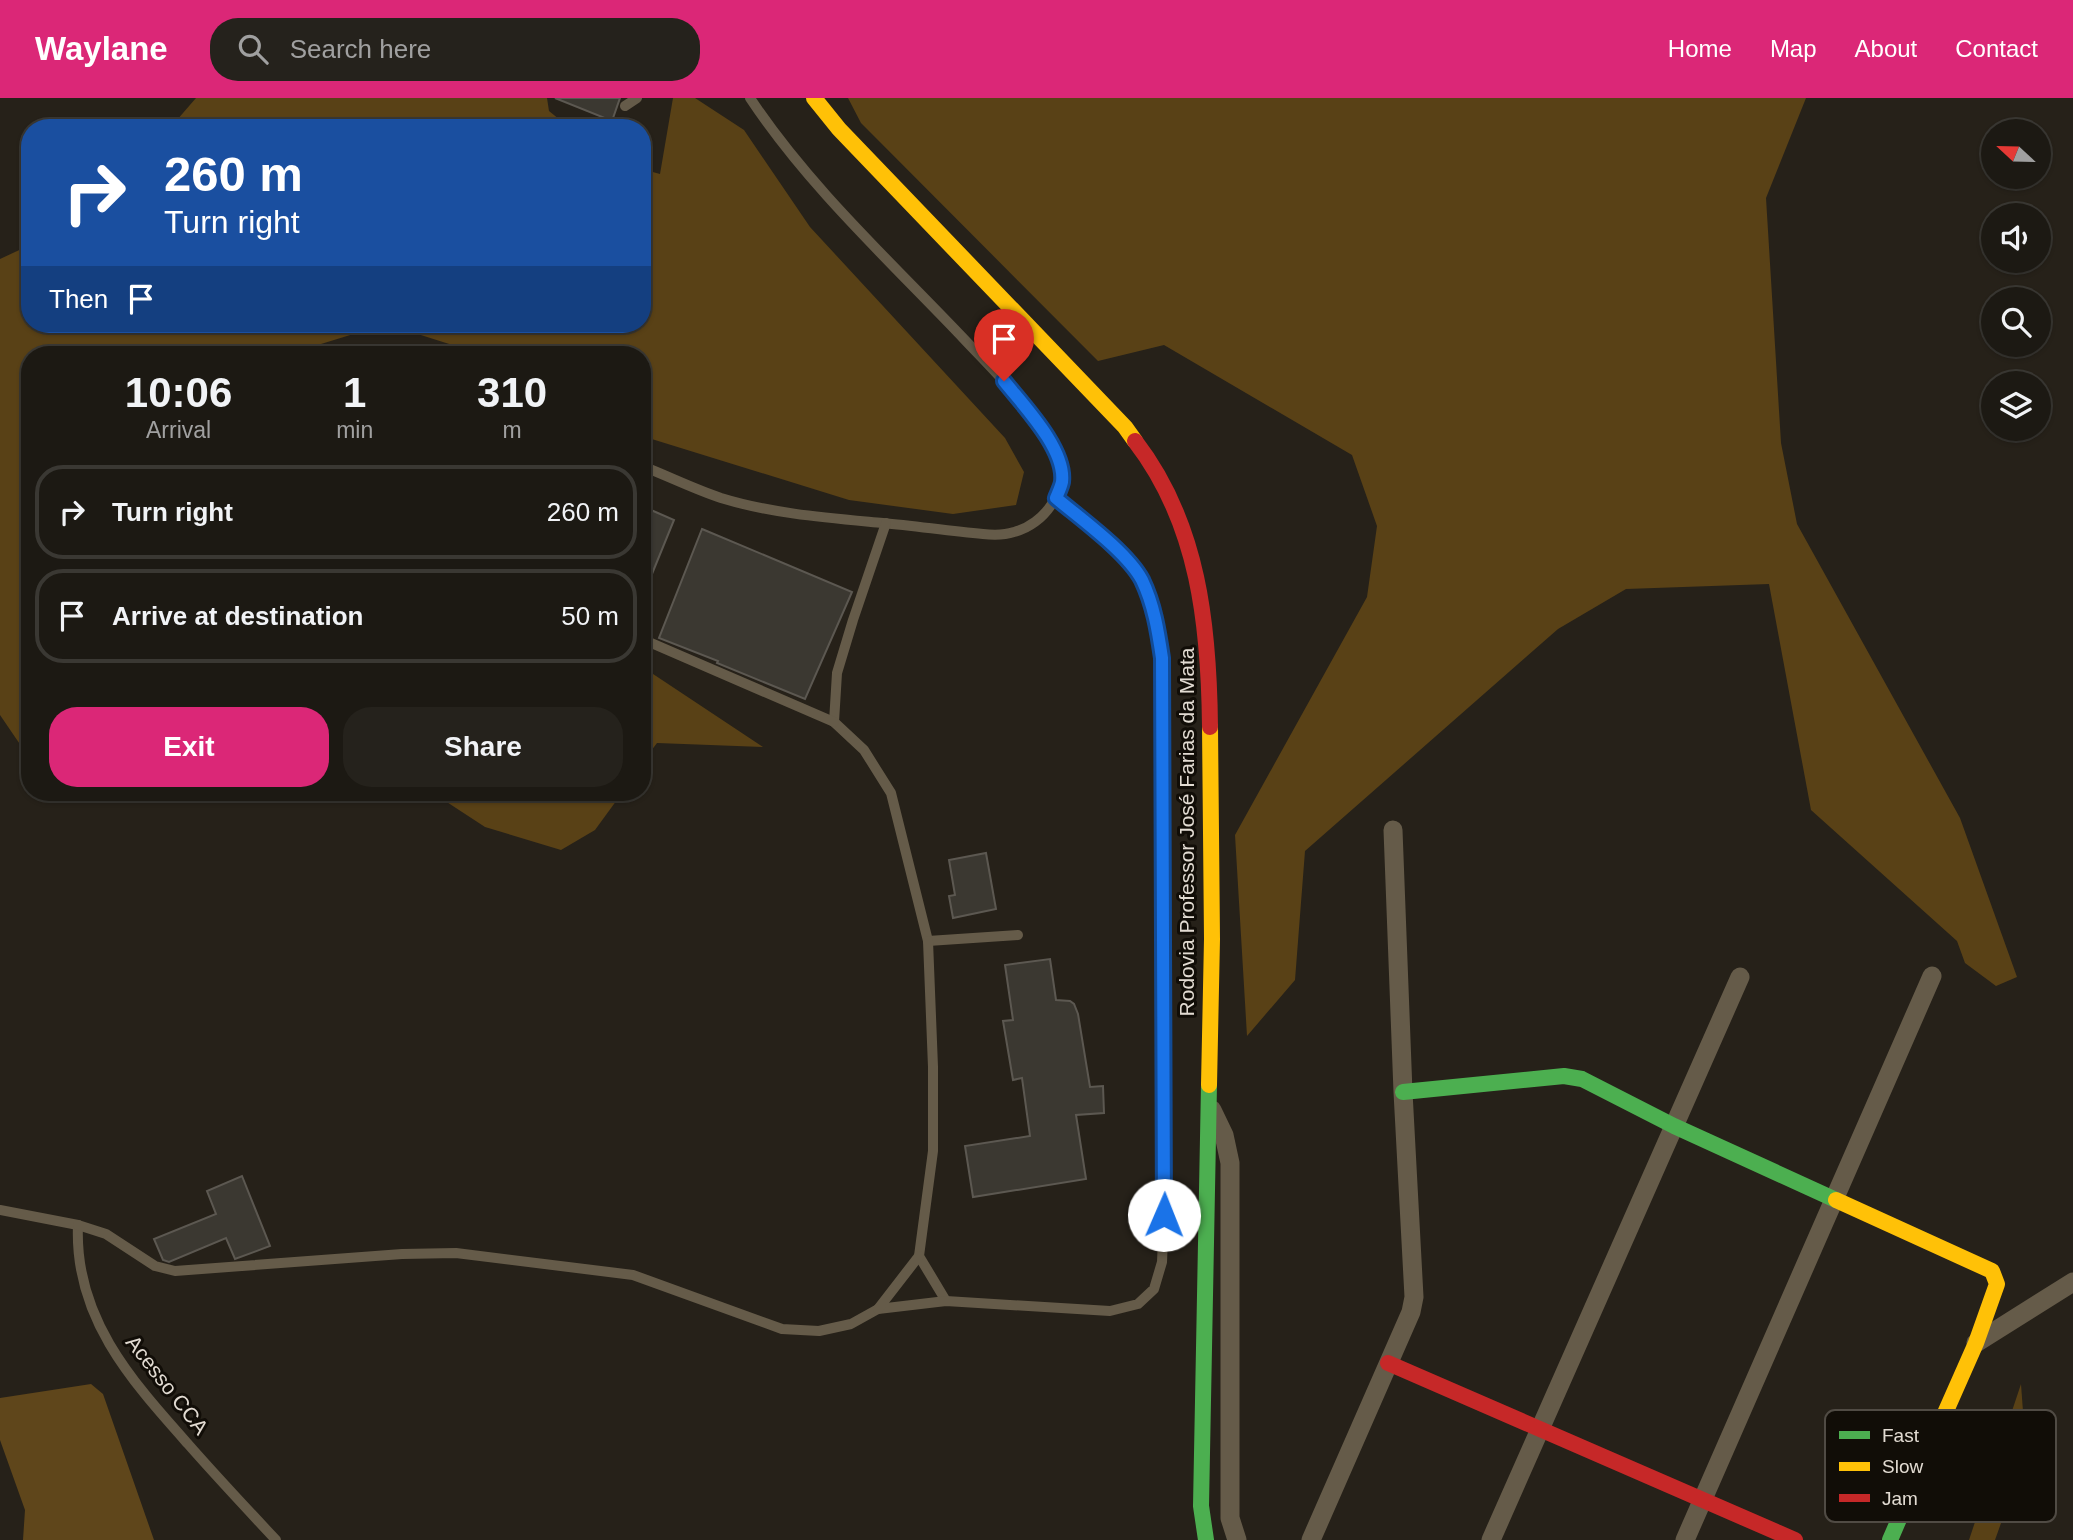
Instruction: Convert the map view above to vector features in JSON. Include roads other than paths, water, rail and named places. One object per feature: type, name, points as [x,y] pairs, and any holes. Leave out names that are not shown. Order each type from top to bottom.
[{"type":"main road","name":"Rodovia Professor José Farias da Mata","points":[[814,98],[839,128],[1125,428],[1151,461],[1172,498],[1199,582],[1210,691],[1212,939],[1201,1506],[1206,1540]]},
{"type":"main road","points":[[1402,1092],[1564,1076],[1582,1079],[1674,1126],[1992,1271],[1997,1284],[1976,1343],[1947,1410]]},
{"type":"main road","points":[[1388,1363],[1795,1540]]},
{"type":"main road","points":[[1890,1540],[1898,1522]]},
{"type":"street","points":[[1311,1540],[1411,1312],[1414,1297],[1402,1092],[1393,830]]},
{"type":"street","points":[[1685,1540],[1931,976]]},
{"type":"street","points":[[1491,1540],[1740,977]]},
{"type":"street","points":[[1208,1103],[1224,1135],[1230,1163],[1230,1518],[1237,1540]]},
{"type":"street","points":[[1976,1343],[2073,1282]]},
{"type":"lane","points":[[625,106],[637,98]]},
{"type":"lane","points":[[651,470],[720,498],[768,509],[988,534],[1016,532],[1046,512],[1056,498],[1062,481],[1059,461],[1047,436],[1004,381],[806,173],[768,126],[750,98]]},
{"type":"lane","points":[[878,1308],[946,1301],[1110,1311],[1138,1304],[1154,1289],[1162,1262],[1165,1165],[1162,658],[1154,610],[1141,579],[1129,562],[1056,498]]},
{"type":"lane","points":[[834,722],[837,673],[886,523]]},
{"type":"lane","points":[[0,1210],[78,1225],[106,1234],[155,1266],[175,1271],[402,1254],[456,1253],[633,1275],[782,1329],[819,1331],[851,1324],[878,1308],[919,1256],[933,1151],[928,941],[891,793],[864,750],[834,722],[651,643]]},
{"type":"lane","points":[[928,941],[1018,935]]},
{"type":"lane","name":"Acesso CCA","points":[[78,1225],[77,1254],[86,1292],[100,1326],[123,1367],[157,1410],[275,1540]]},
{"type":"lane","points":[[919,1256],[946,1301]]}]
